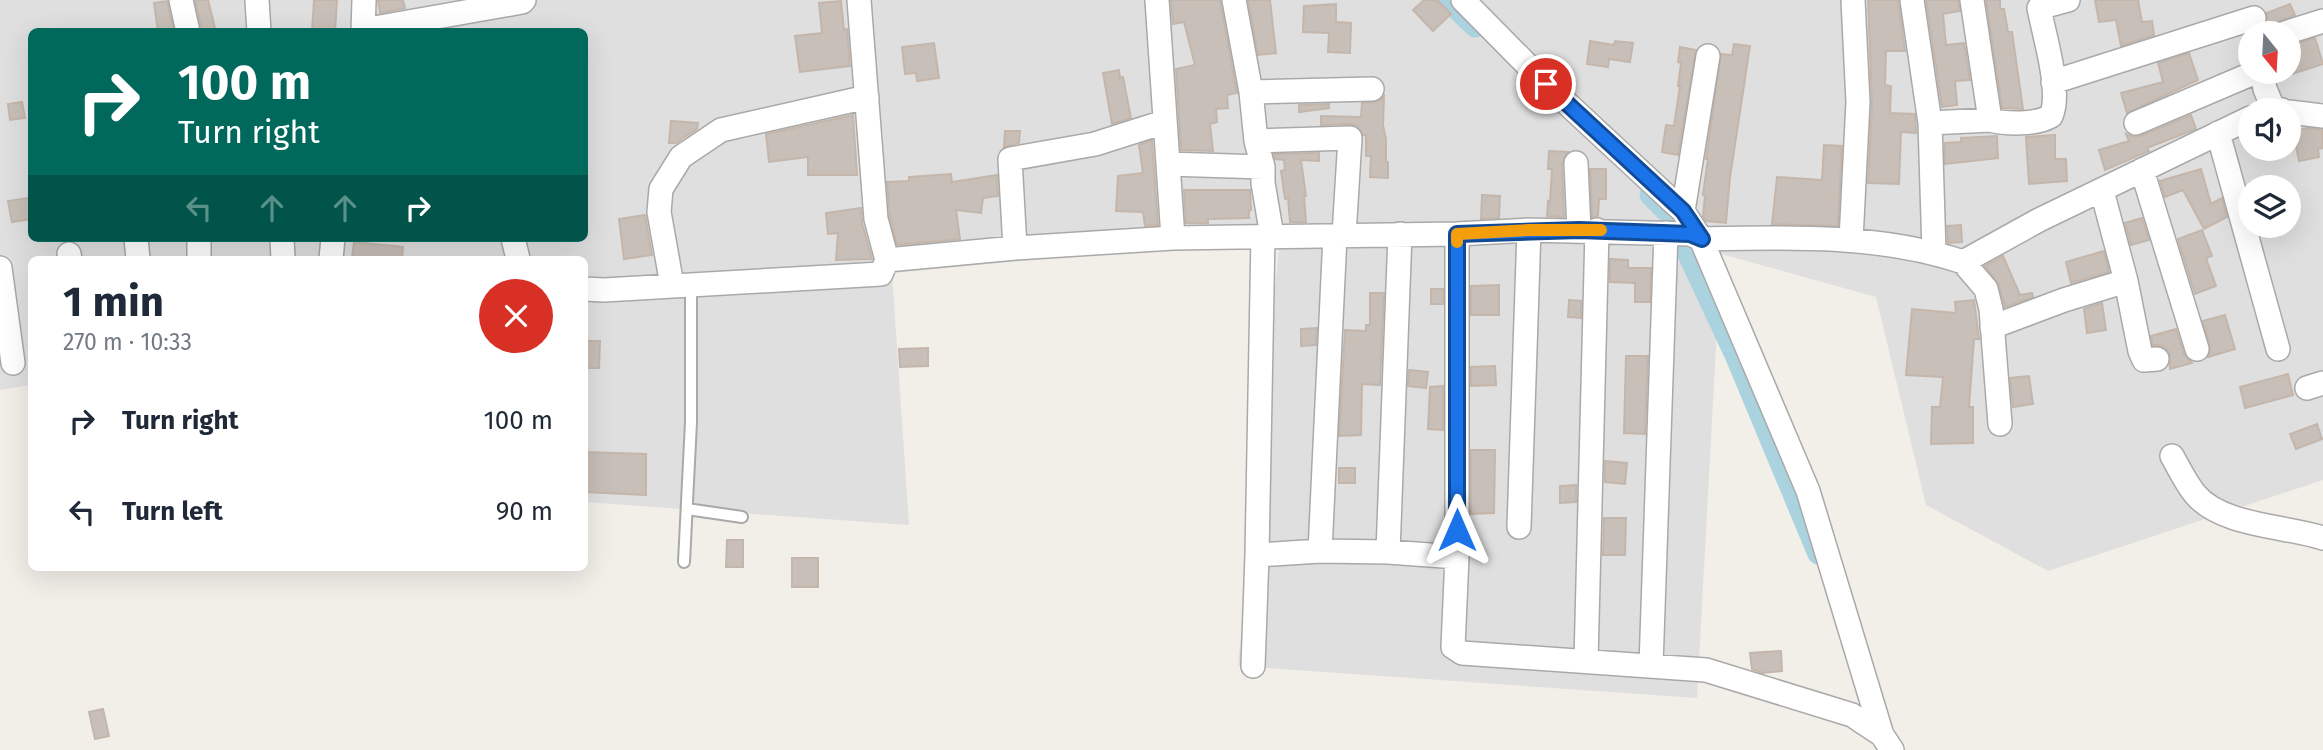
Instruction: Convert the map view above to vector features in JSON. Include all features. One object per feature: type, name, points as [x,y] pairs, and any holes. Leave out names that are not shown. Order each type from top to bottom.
[{"type":"street","points":[[181,0],[187,28]]},
{"type":"street","points":[[257,0],[259,28]]},
{"type":"street","points":[[363,28],[364,0]]},
{"type":"street","points":[[379,28],[524,0]]},
{"type":"street","points":[[859,0],[876,219],[885,265]]},
{"type":"street","points":[[1157,0],[1172,238]]},
{"type":"street","points":[[1234,0],[1262,167],[1268,236],[1253,666]]},
{"type":"street","points":[[1463,0],[1546,84],[1683,211]]},
{"type":"street","points":[[1851,240],[1858,102],[1853,0]]},
{"type":"street","points":[[1912,0],[1930,123],[1934,252]]},
{"type":"street","points":[[1972,0],[1990,120]]},
{"type":"street","points":[[1930,123],[2046,119],[2054,109],[2053,82],[2039,4],[2068,0]]},
{"type":"street","points":[[2053,82],[2253,17]]},
{"type":"street","points":[[2301,28],[2323,21]]},
{"type":"street","points":[[1651,666],[1683,211],[1708,55]]},
{"type":"street","points":[[2136,123],[2238,80]]},
{"type":"street","points":[[1251,92],[1373,89]]},
{"type":"street","points":[[678,283],[666,255],[659,212],[661,189],[681,158],[721,130],[867,97]]},
{"type":"street","points":[[2301,113],[2323,116]]},
{"type":"street","points":[[1015,247],[1010,159],[1096,144],[1164,122]]},
{"type":"street","points":[[1964,262],[2039,220],[2238,124]]},
{"type":"street","points":[[2218,133],[2278,349]]},
{"type":"street","points":[[1256,141],[1350,138],[1339,236],[1320,551]]},
{"type":"street","points":[[1576,163],[1588,230],[1586,661]]},
{"type":"street","points":[[1168,164],[1262,167]]},
{"type":"street","points":[[2142,170],[2197,349]]},
{"type":"street","points":[[2102,191],[2126,281],[2140,351],[2144,360],[2157,359]]},
{"type":"street","points":[[1520,527],[1529,230]]},
{"type":"street","points":[[588,289],[885,265],[1015,247],[1172,238],[1588,230],[1851,240],[1934,252],[1964,262],[1986,289],[1993,327],[2000,424]]},
{"type":"street","points":[[1388,552],[1400,234]]},
{"type":"street","points":[[1457,234],[1457,557],[1453,647],[1462,653],[1706,670],[1852,715],[1887,743]]},
{"type":"street","points":[[1682,235],[1808,491],[1887,743]]},
{"type":"street","points":[[0,268],[14,359]]},
{"type":"street","points":[[1993,327],[2064,300],[2126,281]]},
{"type":"street","points":[[2172,456],[2195,495],[2217,511],[2323,538]]},
{"type":"street","points":[[1257,555],[1320,551],[1457,557]]},
{"type":"lane","points":[[678,283],[691,422],[684,562]]},
{"type":"lane","points":[[687,509],[742,517]]},
{"type":"shaded area","points":[[0,0],[2323,0],[2323,480],[2048,571],[1926,505],[1876,297],[1721,254],[1697,698],[1238,666],[1280,237],[892,273],[909,525],[588,502],[588,256],[28,256],[28,385],[0,390]]},
{"type":"building","points":[[195,0],[208,0],[215,28],[201,28]]},
{"type":"building","points":[[314,0],[337,0],[335,28],[312,28]]},
{"type":"building","points":[[378,0],[403,0],[405,8],[380,13]]},
{"type":"building","points":[[1171,0],[1220,0],[1237,93],[1227,95],[1228,108],[1216,109],[1217,122],[1210,124],[1213,151],[1181,150],[1176,69],[1195,65],[1184,22],[1173,24]]},
{"type":"building","points":[[1248,0],[1270,0],[1276,53],[1258,55]]},
{"type":"building","points":[[1424,0],[1437,0],[1451,14],[1433,31],[1413,10]]},
{"type":"building","points":[[1868,0],[1898,0],[1905,51],[1886,51],[1885,85],[1891,86],[1890,113],[1915,114],[1916,133],[1901,132],[1899,184],[1868,183],[1872,103]]},
{"type":"building","points":[[1926,0],[1958,0],[1960,11],[1943,14],[1946,45],[1964,43],[1970,80],[1955,81],[1957,105],[1942,107]]},
{"type":"building","points":[[1986,0],[2000,0],[2000,9],[2004,9],[2008,32],[2012,32],[2023,109],[2002,108]]},
{"type":"building","points":[[2095,0],[2138,0],[2142,22],[2152,21],[2154,35],[2121,46],[2116,20],[2099,22]]},
{"type":"building","points":[[167,1],[173,28],[157,28],[154,3]]},
{"type":"building","points":[[841,1],[844,30],[847,29],[850,66],[800,72],[795,36],[822,33],[819,3]]},
{"type":"building","points":[[1336,4],[1336,22],[1351,23],[1350,53],[1328,52],[1329,33],[1303,32],[1304,6]]},
{"type":"building","points":[[2290,4],[2295,15],[2280,21],[2267,21],[2267,13]]},
{"type":"building","points":[[2315,38],[2323,64],[2301,71],[2301,42]]},
{"type":"building","points":[[1590,41],[1614,45],[1615,41],[1633,43],[1630,62],[1609,59],[1608,67],[1587,64]]},
{"type":"building","points":[[934,43],[939,78],[917,81],[916,73],[905,74],[902,47]]},
{"type":"building","points":[[1734,44],[1750,46],[1730,177],[1726,223],[1706,221],[1703,216],[1703,195],[1706,159],[1721,54],[1732,55]]},
{"type":"building","points":[[1680,47],[1696,50],[1678,155],[1662,152],[1666,125],[1674,126],[1680,86]]},
{"type":"building","points":[[2189,53],[2198,80],[2127,113],[2121,93],[2163,82],[2158,63]]},
{"type":"building","points":[[1119,70],[1120,78],[1123,77],[1131,118],[1112,124],[1103,73]]},
{"type":"building","points":[[1384,96],[1383,125],[1388,178],[1370,177],[1371,156],[1366,156],[1366,135],[1363,135],[1358,126],[1350,124],[1321,125],[1321,116],[1361,117],[1362,103],[1379,101]]},
{"type":"building","points":[[22,102],[25,118],[10,120],[8,104]]},
{"type":"building","points":[[1329,104],[1329,108],[1299,112],[1299,105]]},
{"type":"building","points":[[853,115],[857,175],[808,175],[808,157],[769,162],[766,134]]},
{"type":"building","points":[[2191,115],[2196,129],[2147,148],[2149,151],[2105,170],[2099,150],[2129,141],[2126,134],[2141,136]]},
{"type":"building","points":[[671,121],[698,123],[697,129],[676,143],[669,143]]},
{"type":"building","points":[[2301,129],[2322,130],[2323,148],[2318,149],[2319,157],[2301,161]]},
{"type":"building","points":[[1005,131],[1020,131],[1019,143],[1004,147]]},
{"type":"building","points":[[2055,135],[2055,159],[2066,159],[2067,181],[2029,184],[2026,137]]},
{"type":"building","points":[[1997,136],[1998,158],[1945,164],[1945,143],[1961,142],[1961,138]]},
{"type":"building","points":[[1152,140],[1158,225],[1145,226],[1143,212],[1116,211],[1118,176],[1143,173],[1139,145]]},
{"type":"building","points":[[1824,145],[1842,146],[1838,226],[1772,224],[1777,177],[1822,180]]},
{"type":"building","points":[[1549,151],[1568,152],[1562,164],[1564,217],[1547,216],[1552,169],[1548,169]]},
{"type":"building","points":[[1319,153],[1319,161],[1301,160],[1306,222],[1290,222],[1288,198],[1285,199],[1281,171],[1285,170],[1284,160],[1275,159],[1274,154]]},
{"type":"building","points":[[1590,169],[1606,169],[1606,199],[1599,199],[1598,216],[1592,217]]},
{"type":"building","points":[[2201,169],[2211,204],[2222,198],[2227,217],[2204,229],[2183,190],[2165,197],[2160,181]]},
{"type":"building","points":[[951,174],[952,182],[997,175],[998,196],[983,198],[981,213],[956,210],[960,239],[897,245],[890,217],[887,182],[909,181],[909,177]]},
{"type":"building","points":[[1184,190],[1250,190],[1249,218],[1208,219],[1208,223],[1186,223]]},
{"type":"building","points":[[1482,195],[1500,196],[1499,218],[1481,219]]},
{"type":"building","points":[[28,198],[28,220],[12,222],[8,201]]},
{"type":"building","points":[[861,208],[862,223],[872,259],[836,260],[838,233],[828,234],[826,213]]},
{"type":"building","points":[[645,215],[652,255],[624,259],[619,219]]},
{"type":"building","points":[[2142,218],[2149,240],[2131,245],[2125,223]]},
{"type":"building","points":[[1961,225],[1962,242],[1948,243],[1947,226]]},
{"type":"building","points":[[2202,230],[2212,256],[2206,258],[2216,286],[2195,294],[2178,239]]},
{"type":"building","points":[[354,242],[403,247],[402,256],[352,256]]},
{"type":"building","points":[[2104,251],[2109,272],[2071,283],[2066,262]]},
{"type":"building","points":[[2003,256],[2020,295],[2032,293],[2033,297],[2005,307],[1999,285],[1985,266]]},
{"type":"building","points":[[1610,259],[1628,260],[1628,268],[1651,268],[1650,302],[1635,302],[1635,283],[1610,282]]},
{"type":"building","points":[[1499,285],[1499,315],[1471,315],[1471,286]]},
{"type":"building","points":[[1431,289],[1443,289],[1443,304],[1431,304]]},
{"type":"building","points":[[1370,293],[1384,293],[1380,385],[1362,384],[1361,435],[1339,436],[1345,330],[1366,331],[1366,325],[1370,325]]},
{"type":"building","points":[[1569,300],[1581,301],[1581,318],[1568,317]]},
{"type":"building","points":[[1974,300],[1979,339],[1974,339],[1969,407],[1973,407],[1973,443],[1931,444],[1932,407],[1940,407],[1943,377],[1906,375],[1912,309],[1956,313],[1955,302]]},
{"type":"building","points":[[2102,303],[2106,330],[2087,333],[2084,309]]},
{"type":"building","points":[[2225,315],[2235,349],[2208,357],[2210,346],[2203,321]]},
{"type":"building","points":[[1317,328],[1316,345],[1301,346],[1301,329]]},
{"type":"building","points":[[2176,329],[2184,354],[2192,363],[2170,369],[2169,352],[2162,346],[2153,345],[2151,336]]},
{"type":"building","points":[[588,341],[600,341],[599,368],[588,368]]},
{"type":"building","points":[[928,348],[928,366],[900,367],[899,349]]},
{"type":"building","points":[[1626,356],[1648,356],[1645,434],[1624,433]]},
{"type":"building","points":[[1495,366],[1496,385],[1471,386],[1471,367]]},
{"type":"building","points":[[1409,370],[1428,372],[1426,388],[1408,386]]},
{"type":"building","points":[[2288,374],[2293,395],[2245,408],[2240,387]]},
{"type":"building","points":[[2029,376],[2033,404],[2013,407],[2010,378]]},
{"type":"building","points":[[1443,386],[1443,430],[1428,429],[1430,387]]},
{"type":"building","points":[[2317,424],[2322,439],[2296,449],[2290,434]]},
{"type":"building","points":[[1471,450],[1495,450],[1494,513],[1471,514]]},
{"type":"building","points":[[588,452],[646,454],[646,495],[588,492]]},
{"type":"building","points":[[1605,461],[1627,463],[1625,484],[1605,482]]},
{"type":"building","points":[[1339,468],[1355,468],[1355,483],[1339,483]]},
{"type":"building","points":[[1576,485],[1576,502],[1560,503],[1560,486]]},
{"type":"building","points":[[1604,518],[1626,518],[1625,555],[1603,555]]},
{"type":"building","points":[[727,540],[743,540],[743,567],[726,567]]},
{"type":"building","points":[[792,558],[818,558],[818,587],[792,587]]},
{"type":"building","points":[[1781,651],[1782,671],[1762,673],[1752,669],[1750,653]]},
{"type":"building","points":[[103,709],[109,736],[95,739],[89,712]]},
{"type":"waterway","points":[[1447,0],[1475,27]]},
{"type":"waterway","points":[[1650,195],[1669,214],[1735,355],[1818,554]]},
{"type":"slow traffic","points":[[1457,242],[1457,234],[1601,230]]},
{"type":"route","points":[[1457,530],[1457,234],[1597,230],[1690,234],[1702,239],[1683,211],[1546,84]]}]
